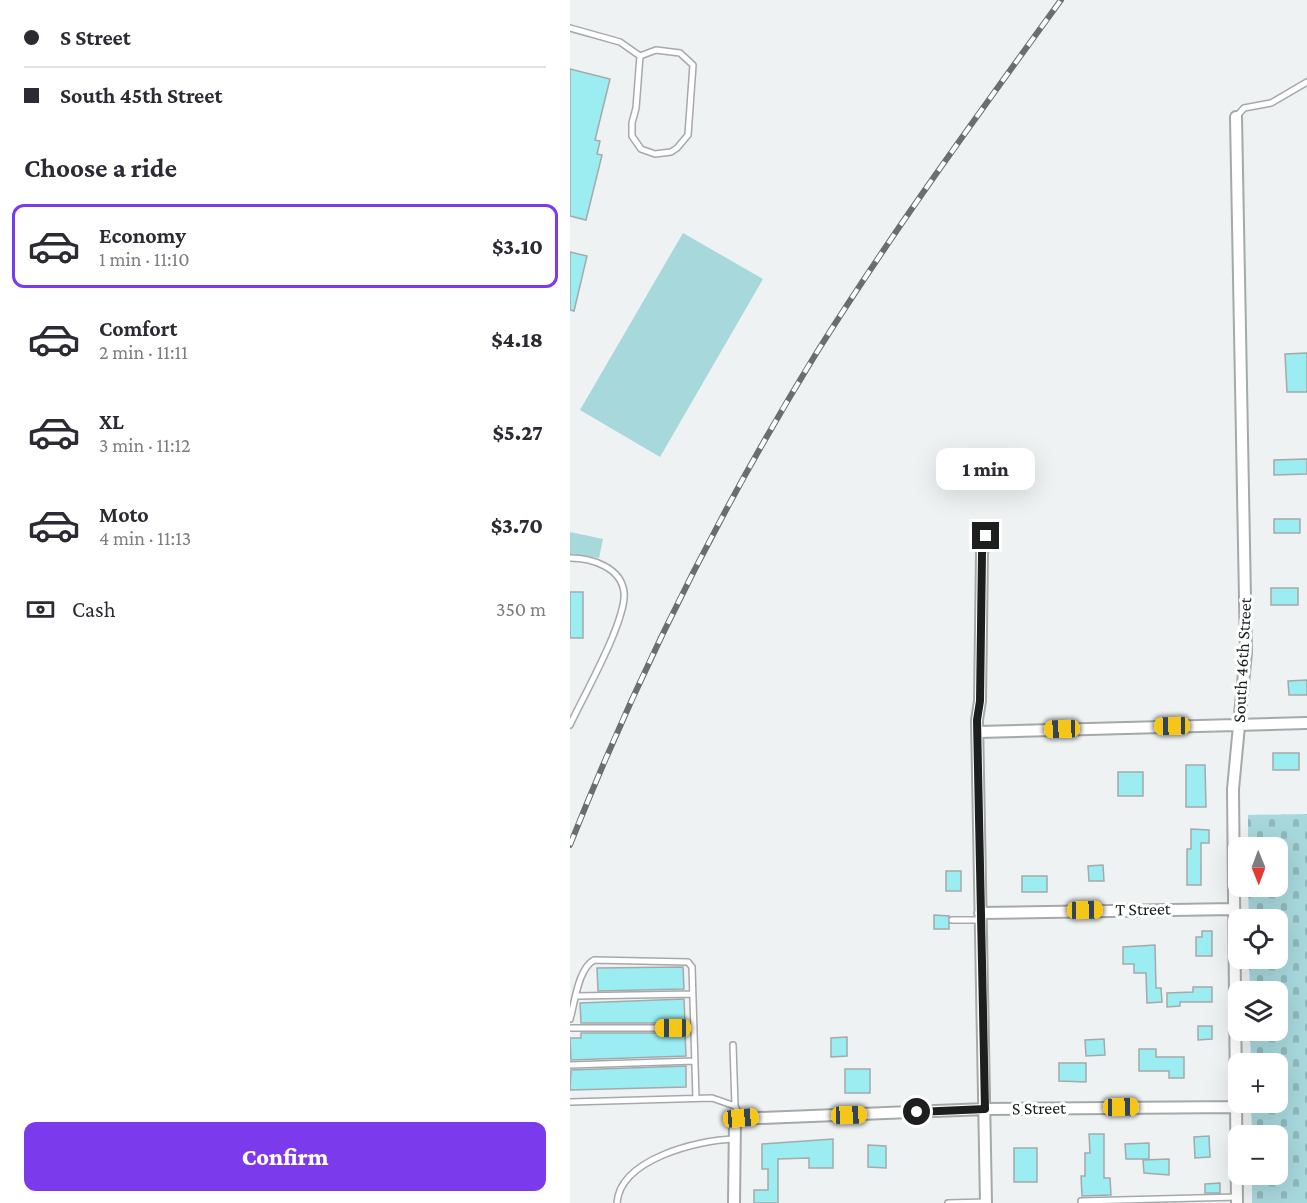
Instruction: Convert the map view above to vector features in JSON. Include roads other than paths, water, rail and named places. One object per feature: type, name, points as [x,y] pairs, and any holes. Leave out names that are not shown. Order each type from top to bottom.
[{"type":"street","name":"South 46th Street","points":[[1234,909],[1233,789],[1246,652],[1236,117]]},
{"type":"street","points":[[986,536],[982,553],[978,732],[986,1202]]},
{"type":"street","points":[[978,732],[1307,723]]},
{"type":"street","name":"T Street","points":[[980,916],[1228,909]]},
{"type":"street","name":"South 46th Street","points":[[1235,969],[1235,1053]]},
{"type":"street","name":"S Street","points":[[738,1119],[985,1109],[1228,1107]]},
{"type":"street","name":"South 46th Street","points":[[1236,1113],[1237,1200]]},
{"type":"street","points":[[734,1203],[734,1139],[738,1119]]},
{"type":"lane","points":[[570,28],[620,42],[640,56]]},
{"type":"lane","points":[[656,50],[671,51],[680,53],[693,65],[688,135],[677,148],[670,152],[649,152],[641,149],[632,136],[640,56],[656,50]]},
{"type":"lane","points":[[1236,117],[1244,108],[1271,103],[1307,82]]},
{"type":"lane","points":[[570,558],[600,563],[616,574],[624,592],[621,616],[570,724]]},
{"type":"lane","points":[[952,920],[980,916]]},
{"type":"lane","points":[[570,1018],[584,971],[594,960],[687,962],[692,967],[696,1098]]},
{"type":"lane","points":[[576,996],[693,994]]},
{"type":"lane","points":[[570,1028],[694,1028]]},
{"type":"lane","points":[[733,1045],[735,1106],[738,1119]]},
{"type":"lane","points":[[570,1065],[695,1061]]},
{"type":"lane","points":[[570,1102],[712,1098],[735,1106]]},
{"type":"lane","points":[[617,1203],[622,1182],[642,1165],[684,1146],[709,1140],[734,1139]]},
{"type":"lane","points":[[1081,1201],[1237,1200]]},
{"type":"lane","points":[[948,1203],[986,1202]]},
{"type":"railway","points":[[570,845],[653,655],[747,471],[817,352],[875,262],[1061,0]]}]
